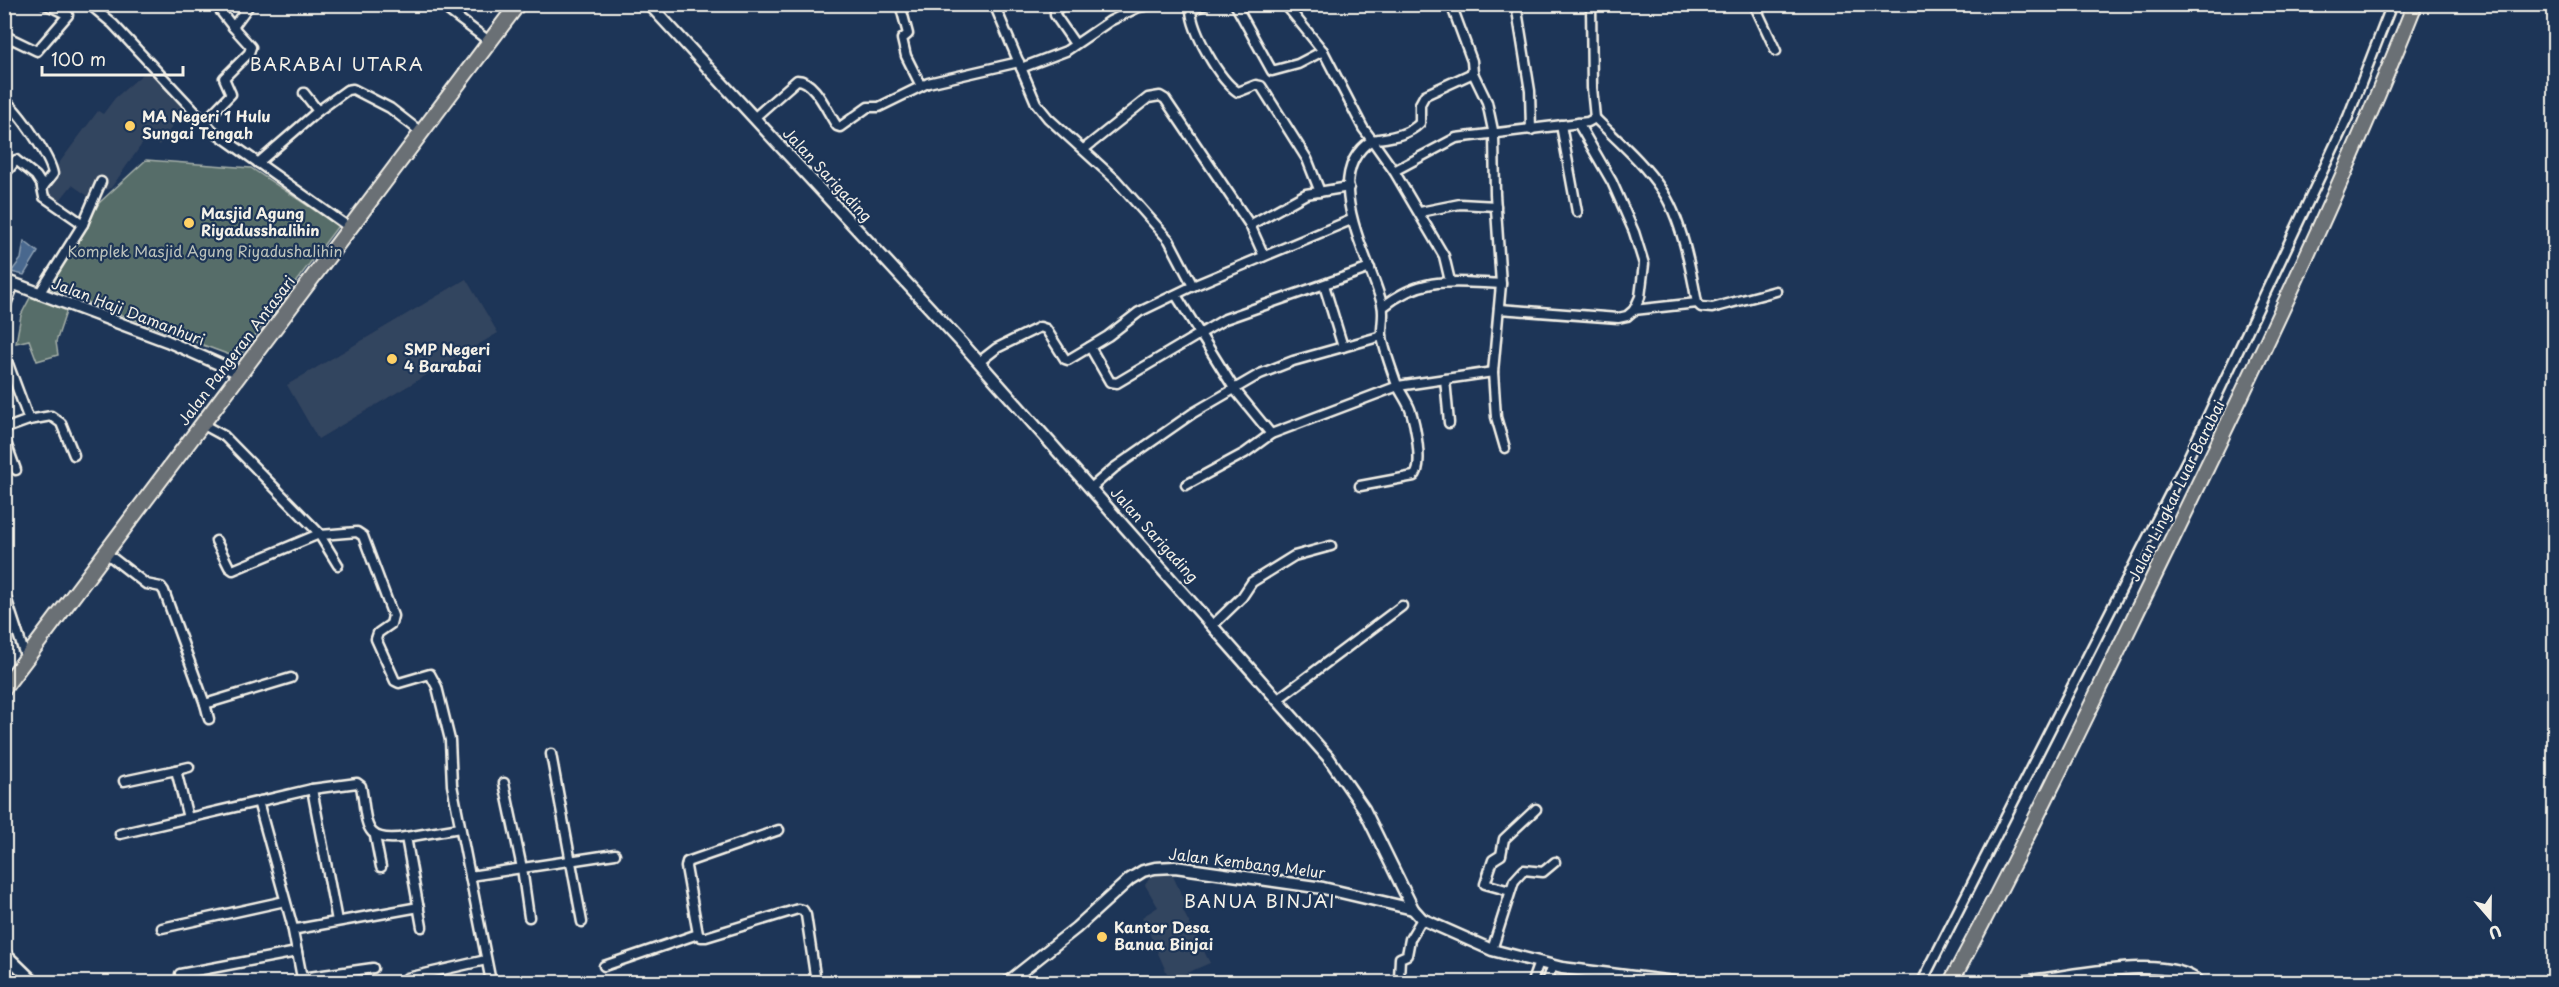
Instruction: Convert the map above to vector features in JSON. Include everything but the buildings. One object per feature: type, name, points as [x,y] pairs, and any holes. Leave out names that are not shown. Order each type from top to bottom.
[{"type":"main road","name":"Jalan Pangeran Antasari","points":[[4,688],[518,4]]},
{"type":"main road","name":"Jalan Lingkar Luar Barabai","points":[[1951,982],[1999,894],[2051,789],[2284,308],[2367,124],[2415,4]]},
{"type":"street","points":[[4,48],[10,38],[37,51],[68,15],[59,8],[45,4]]},
{"type":"street","points":[[89,4],[112,24],[212,130],[350,228]]},
{"type":"street","points":[[204,122],[231,94],[224,78],[249,53],[251,47],[215,4]]},
{"type":"street","points":[[232,27],[250,4]]},
{"type":"street","points":[[454,4],[450,11],[490,42]]},
{"type":"street","name":"Jalan Sarigading","points":[[649,4],[980,362],[1328,757],[1364,809],[1413,909],[1422,919],[1492,950],[1552,966],[1674,982]]},
{"type":"street","points":[[900,4],[908,34],[902,39],[906,56],[921,86]]},
{"type":"street","points":[[994,4],[1036,103],[1048,118],[1115,179],[1169,240],[1193,286]]},
{"type":"street","points":[[1063,4],[1055,11],[1055,15],[1075,44]]},
{"type":"street","points":[[754,118],[797,80],[804,80],[811,85],[838,127],[868,107],[879,107],[921,86],[947,78],[1020,65],[1066,51],[1127,13],[1139,7],[1155,4]]},
{"type":"street","points":[[1207,4],[1190,7],[1194,27],[1220,74],[1238,92],[1256,85],[1261,86],[1307,159],[1320,192]]},
{"type":"street","points":[[1235,4],[1272,71],[1298,64],[1323,51]]},
{"type":"street","points":[[1285,4],[1323,51],[1363,128],[1420,212],[1444,256],[1450,281]]},
{"type":"street","points":[[1451,4],[1472,61],[1473,73],[1487,102],[1494,135],[1501,284],[1493,372],[1496,417],[1505,448]]},
{"type":"street","points":[[1516,4],[1530,91],[1531,130]]},
{"type":"street","points":[[1591,4],[1592,88],[1595,118],[1643,165],[1663,191],[1681,234],[1697,303],[1701,307],[1712,309],[1776,291]]},
{"type":"street","points":[[1754,4],[1776,51]]},
{"type":"street","points":[[1922,982],[2187,460],[2348,117],[2392,4]]},
{"type":"street","points":[[1360,486],[1383,483],[1417,474],[1418,444],[1410,409],[1398,386],[1382,336],[1383,307],[1352,220],[1348,187],[1354,156],[1372,140],[1396,137],[1413,129],[1419,123],[1420,104],[1425,95],[1473,73]]},
{"type":"street","points":[[258,162],[318,111],[347,90],[353,89],[390,108],[422,133]]},
{"type":"street","points":[[304,93],[318,111]]},
{"type":"street","points":[[1084,149],[1148,98],[1160,96],[1166,99],[1250,225],[1264,256]]},
{"type":"street","points":[[4,100],[51,164],[53,174],[41,191],[44,196],[82,224]]},
{"type":"street","points":[[1394,171],[1456,138],[1561,126],[1595,118]]},
{"type":"street","points":[[1498,309],[1618,318],[1627,316],[1634,310],[1640,297],[1644,264],[1634,232],[1612,182],[1578,123]]},
{"type":"street","points":[[1561,126],[1576,212]]},
{"type":"street","points":[[4,170],[9,169],[16,160],[36,176],[43,187]]},
{"type":"street","points":[[39,294],[82,224],[101,182]]},
{"type":"street","points":[[1250,225],[1306,194],[1348,187]]},
{"type":"street","points":[[1420,212],[1460,204],[1496,206]]},
{"type":"street","points":[[980,362],[997,348],[1040,327],[1046,329],[1065,359],[1072,359],[1139,312],[1193,286],[1352,220]]},
{"type":"street","points":[[1090,347],[1113,384],[1225,319],[1370,268]]},
{"type":"street","points":[[1383,307],[1396,296],[1422,284],[1450,281],[1501,284]]},
{"type":"street","points":[[4,309],[9,282]]},
{"type":"street","name":"Jalan Haji Damanhuri","points":[[9,282],[167,341],[241,374]]},
{"type":"street","points":[[1324,285],[1343,347]]},
{"type":"street","points":[[1176,295],[1234,390],[1271,434]]},
{"type":"street","points":[[1634,310],[1697,303]]},
{"type":"street","points":[[1092,488],[1108,472],[1184,419],[1260,374],[1293,361],[1382,336]]},
{"type":"street","points":[[4,353],[28,420]]},
{"type":"street","points":[[1186,485],[1245,453],[1271,434],[1398,386],[1493,372]]},
{"type":"street","points":[[1445,379],[1449,423]]},
{"type":"street","points":[[4,429],[28,420],[51,416],[61,423],[74,455]]},
{"type":"street","points":[[202,424],[224,435],[319,534],[338,565]]},
{"type":"street","points":[[4,437],[16,470]]},
{"type":"street","points":[[216,541],[229,567],[233,570],[319,534],[324,536],[357,532],[363,536],[393,615],[391,624],[378,633],[377,641],[396,683],[428,674],[434,678],[450,740],[452,785],[491,982]]},
{"type":"street","points":[[1213,625],[1242,597],[1251,582],[1294,556],[1331,546]]},
{"type":"street","points":[[106,553],[146,584],[161,587],[164,591],[209,719]]},
{"type":"street","points":[[4,591],[26,659]]},
{"type":"street","points":[[1278,699],[1402,606]]},
{"type":"street","points":[[205,704],[291,678]]},
{"type":"street","points":[[551,754],[582,922]]},
{"type":"street","points":[[124,781],[189,767]]},
{"type":"street","points":[[176,770],[188,818]]},
{"type":"street","points":[[504,783],[522,868],[529,917]]},
{"type":"street","points":[[120,834],[312,789],[359,784],[369,829],[375,836],[381,867]]},
{"type":"street","points":[[312,789],[338,921]]},
{"type":"street","points":[[261,801],[259,805],[292,926],[302,978],[374,968]]},
{"type":"street","points":[[1510,891],[1485,884],[1493,860],[1501,855],[1504,839],[1536,809]]},
{"type":"street","points":[[375,836],[387,840],[460,828]]},
{"type":"street","points":[[779,830],[687,862],[698,934],[706,937],[798,909],[803,910],[806,915],[816,982]]},
{"type":"street","points":[[406,837],[422,927]]},
{"type":"street","points":[[470,876],[615,854]]},
{"type":"street","points":[[1492,950],[1514,881],[1524,870],[1543,872],[1555,862]]},
{"type":"street","name":"Jalan Kembang Melur","points":[[1008,982],[1076,928],[1130,879],[1155,868],[1175,867],[1323,888],[1413,909]]},
{"type":"street","points":[[162,928],[285,901]]},
{"type":"street","points":[[292,926],[297,929],[418,907]]},
{"type":"street","points":[[1407,982],[1399,979],[1400,958],[1407,955],[1410,939],[1422,919]]},
{"type":"street","points":[[604,966],[698,934]]},
{"type":"street","points":[[180,974],[297,952]]},
{"type":"street","points":[[4,953],[34,982]]},
{"type":"street","points":[[407,978],[486,960]]},
{"type":"street","points":[[1533,982],[1539,962]]},
{"type":"street","points":[[1546,982],[1552,966]]},
{"type":"street","points":[[1963,982],[2026,981],[2125,969],[2165,968],[2193,977],[2199,982]]},
{"type":"shaded area","name":"MA Negeri 1 Hulu Sungai Tengah","points":[[151,67],[188,103],[159,145],[147,137],[111,188],[88,196],[72,185],[57,204],[39,190],[98,111],[103,114],[115,98]]},
{"type":"shaded area","points":[[24,241],[38,252],[24,275],[11,272],[21,259]]},
{"type":"shaded area","name":"SMP Negeri 4 Barabai","points":[[466,279],[498,333],[318,439],[287,385]]},
{"type":"shaded area","points":[[1171,872],[1187,906],[1182,909],[1210,963],[1170,980],[1142,917],[1158,907],[1145,885],[1151,876]]},
{"type":"green space","name":"Komplek Masjid Agung Riyadushalihin","points":[[146,160],[251,168],[338,226],[238,358],[49,288],[99,203]]},
{"type":"green space","points":[[31,296],[67,309],[56,342],[58,355],[37,361],[29,340],[16,343],[21,315]]},
{"type":"place","name":"MA Negeri 1 Hulu Sungai Tengah","points":[[130,126]]},
{"type":"place","name":"Masjid Agung Riyadusshalihin","points":[[189,223]]},
{"type":"place","name":"SMP Negeri 4 Barabai","points":[[392,359]]},
{"type":"place","name":"Kantor Desa Banua Binjai","points":[[1102,937]]},
{"type":"district","name":"BARABAI UTARA","points":[[337,65]]},
{"type":"district","name":"BANUA BINJAI","points":[[1260,902]]}]
